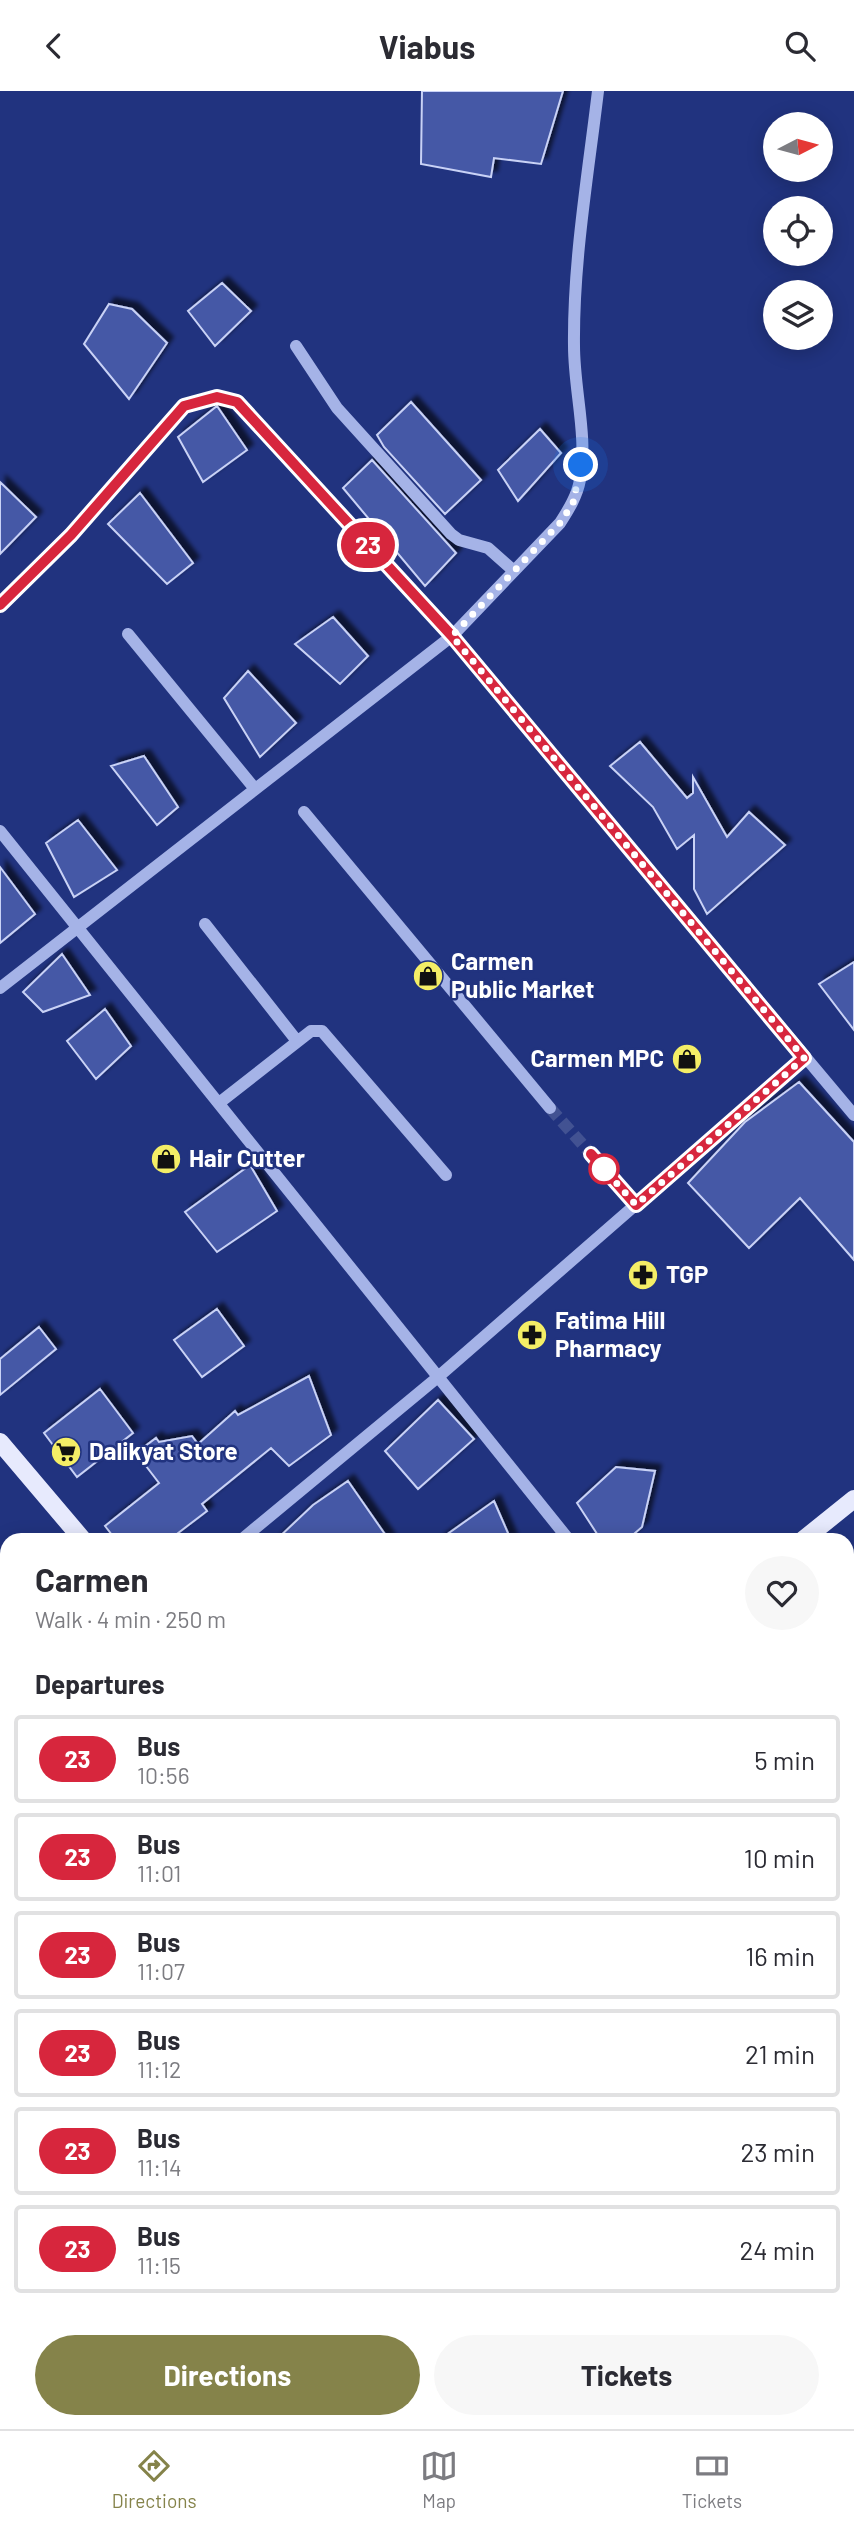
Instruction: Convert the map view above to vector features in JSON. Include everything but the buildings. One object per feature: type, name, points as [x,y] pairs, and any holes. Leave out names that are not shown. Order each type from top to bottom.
[{"type":"main road","points":[[0,1442],[77,1533]]},
{"type":"main road","points":[[812,1533],[854,1499]]},
{"type":"street","points":[[0,988],[452,636],[560,523],[573,503],[580,479],[582,450],[574,345],[582,231],[598,91]]},
{"type":"street","points":[[296,346],[337,408],[451,534],[458,540],[488,548],[514,571]]},
{"type":"street","points":[[0,605],[71,535],[184,406],[217,397],[237,402],[452,636],[854,1115]]},
{"type":"street","points":[[128,634],[255,789]]},
{"type":"street","points":[[304,812],[550,1108]]},
{"type":"street","points":[[0,831],[563,1533]]},
{"type":"street","points":[[205,924],[297,1041]]},
{"type":"street","points":[[219,1103],[316,1029],[322,1031],[446,1175]]},
{"type":"street","points":[[249,1533],[438,1377],[804,1058]]},
{"type":"street","points":[[591,1154],[636,1205]]},
{"type":"tunnel","points":[[550,1108],[591,1154]]},
{"type":"bus line","name":"23","points":[[0,605],[71,535],[184,406],[217,397],[237,402],[452,636],[804,1058],[636,1205],[591,1154]]},
{"type":"place","name":"Carmen Public Market","points":[[428,976]]},
{"type":"place","name":"Carmen MPC","points":[[687,1059]]},
{"type":"place","name":"Hair Cutter","points":[[166,1159]]},
{"type":"place","name":"TGP","points":[[643,1275]]},
{"type":"place","name":"Fatima Hill Pharmacy","points":[[532,1335]]},
{"type":"place","name":"Dalikyat Store","points":[[66,1452]]},
{"type":"route","points":[[581,465],[573,503],[560,523],[452,636],[804,1058],[636,1205],[604,1169]]}]
